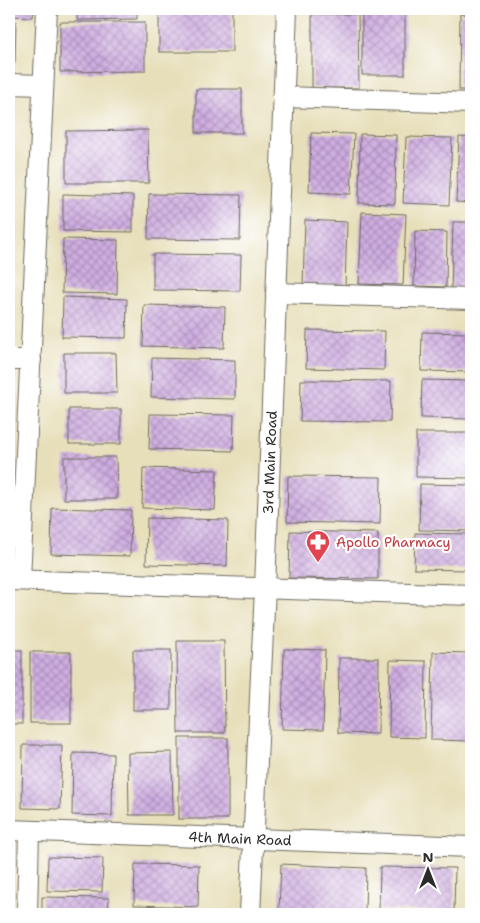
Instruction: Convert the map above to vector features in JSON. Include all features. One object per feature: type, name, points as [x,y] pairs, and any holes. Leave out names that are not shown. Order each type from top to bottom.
[{"type":"street","points":[[47,9],[31,360],[14,580],[471,595]]},
{"type":"street","name":"3rd Main Road","points":[[250,914],[265,588],[287,9]]},
{"type":"street","points":[[9,84],[43,85]]},
{"type":"street","points":[[283,97],[471,103]]},
{"type":"street","points":[[276,293],[471,299]]},
{"type":"street","points":[[9,360],[31,360]]},
{"type":"street","name":"4th Main Road","points":[[9,830],[471,847]]},
{"type":"street","points":[[27,914],[29,831]]},
{"type":"building","points":[[9,9],[34,9],[33,17],[9,16]]},
{"type":"building","points":[[77,9],[137,9],[137,19],[77,20]]},
{"type":"building","points":[[159,9],[232,9],[232,52],[159,52]]},
{"type":"building","points":[[362,11],[405,11],[405,75],[362,75]]},
{"type":"building","points":[[312,14],[358,14],[359,88],[312,88]]},
{"type":"building","points":[[460,14],[471,15],[471,90],[459,90]]},
{"type":"building","points":[[9,21],[16,21],[15,63],[9,63]]},
{"type":"building","points":[[60,22],[145,22],[145,71],[60,72]]},
{"type":"building","points":[[196,89],[242,89],[242,133],[196,133]]},
{"type":"building","points":[[9,117],[11,117],[10,156],[9,156]]},
{"type":"building","points":[[148,130],[149,183],[66,183],[66,131]]},
{"type":"building","points":[[311,133],[354,134],[351,194],[309,192]]},
{"type":"building","points":[[360,134],[396,135],[395,204],[359,203]]},
{"type":"building","points":[[406,137],[452,138],[449,205],[403,203]]},
{"type":"building","points":[[459,137],[471,138],[471,203],[456,202]]},
{"type":"building","points":[[9,164],[14,164],[13,202],[9,202]]},
{"type":"building","points":[[63,194],[133,196],[133,232],[63,231]]},
{"type":"building","points":[[149,194],[241,195],[240,240],[148,239]]},
{"type":"building","points":[[9,209],[14,209],[13,243],[9,243]]},
{"type":"building","points":[[362,212],[406,214],[403,285],[359,284]]},
{"type":"building","points":[[305,220],[347,222],[345,288],[303,286]]},
{"type":"building","points":[[453,222],[471,222],[471,291],[451,290]]},
{"type":"building","points":[[415,231],[447,232],[446,287],[414,286]]},
{"type":"building","points":[[63,239],[118,240],[117,294],[62,293]]},
{"type":"building","points":[[9,253],[11,253],[10,297],[9,297]]},
{"type":"building","points":[[153,254],[241,255],[240,291],[153,290]]},
{"type":"building","points":[[63,297],[127,299],[126,338],[62,337]]},
{"type":"building","points":[[144,305],[225,307],[224,348],[143,346]]},
{"type":"building","points":[[307,330],[385,331],[384,370],[306,368]]},
{"type":"building","points":[[422,332],[471,333],[471,372],[421,371]]},
{"type":"building","points":[[64,353],[116,353],[117,393],[64,393]]},
{"type":"building","points":[[152,358],[235,360],[235,399],[151,397]]},
{"type":"building","points":[[301,380],[391,381],[390,422],[300,421]]},
{"type":"building","points":[[422,380],[471,381],[471,419],[421,418]]},
{"type":"building","points":[[69,409],[121,409],[121,444],[69,444]]},
{"type":"building","points":[[150,414],[234,415],[233,451],[149,449]]},
{"type":"building","points":[[416,433],[471,433],[471,478],[416,477]]},
{"type":"building","points":[[64,457],[116,457],[117,499],[64,499]]},
{"type":"building","points":[[143,468],[217,470],[215,510],[142,508]]},
{"type":"building","points":[[288,476],[381,477],[380,524],[287,522]]},
{"type":"building","points":[[420,484],[471,485],[471,531],[419,530]]},
{"type":"building","points":[[52,508],[131,510],[130,556],[51,554]]},
{"type":"building","points":[[147,518],[228,520],[227,566],[146,564]]},
{"type":"building","points":[[290,531],[378,533],[378,579],[289,578]]},
{"type":"building","points":[[415,533],[467,534],[467,570],[414,569]]},
{"type":"building","points":[[177,641],[224,641],[225,733],[178,733]]},
{"type":"building","points":[[284,649],[325,650],[323,730],[282,729]]},
{"type":"building","points":[[9,650],[22,650],[22,724],[9,724]]},
{"type":"building","points":[[133,650],[171,650],[171,710],[133,710]]},
{"type":"building","points":[[30,652],[71,652],[71,723],[30,723]]},
{"type":"building","points":[[433,652],[471,653],[471,741],[431,740]]},
{"type":"building","points":[[339,658],[379,658],[378,734],[338,733]]},
{"type":"building","points":[[390,660],[426,661],[425,738],[389,737]]},
{"type":"building","points":[[179,738],[228,738],[228,819],[179,819]]},
{"type":"building","points":[[23,745],[62,745],[60,809],[22,808]]},
{"type":"building","points":[[172,752],[173,815],[129,815],[128,753]]},
{"type":"building","points":[[73,753],[113,754],[112,816],[72,815]]},
{"type":"building","points":[[48,857],[103,858],[102,892],[47,891]]},
{"type":"building","points":[[135,864],[199,865],[198,907],[134,905]]},
{"type":"building","points":[[281,864],[366,868],[365,913],[279,910]]},
{"type":"building","points":[[380,867],[455,868],[454,911],[379,910]]},
{"type":"building","points":[[42,897],[109,898],[108,914],[42,914]]},
{"type":"place","name":"Apollo Pharmacy","points":[[318,563]]}]
